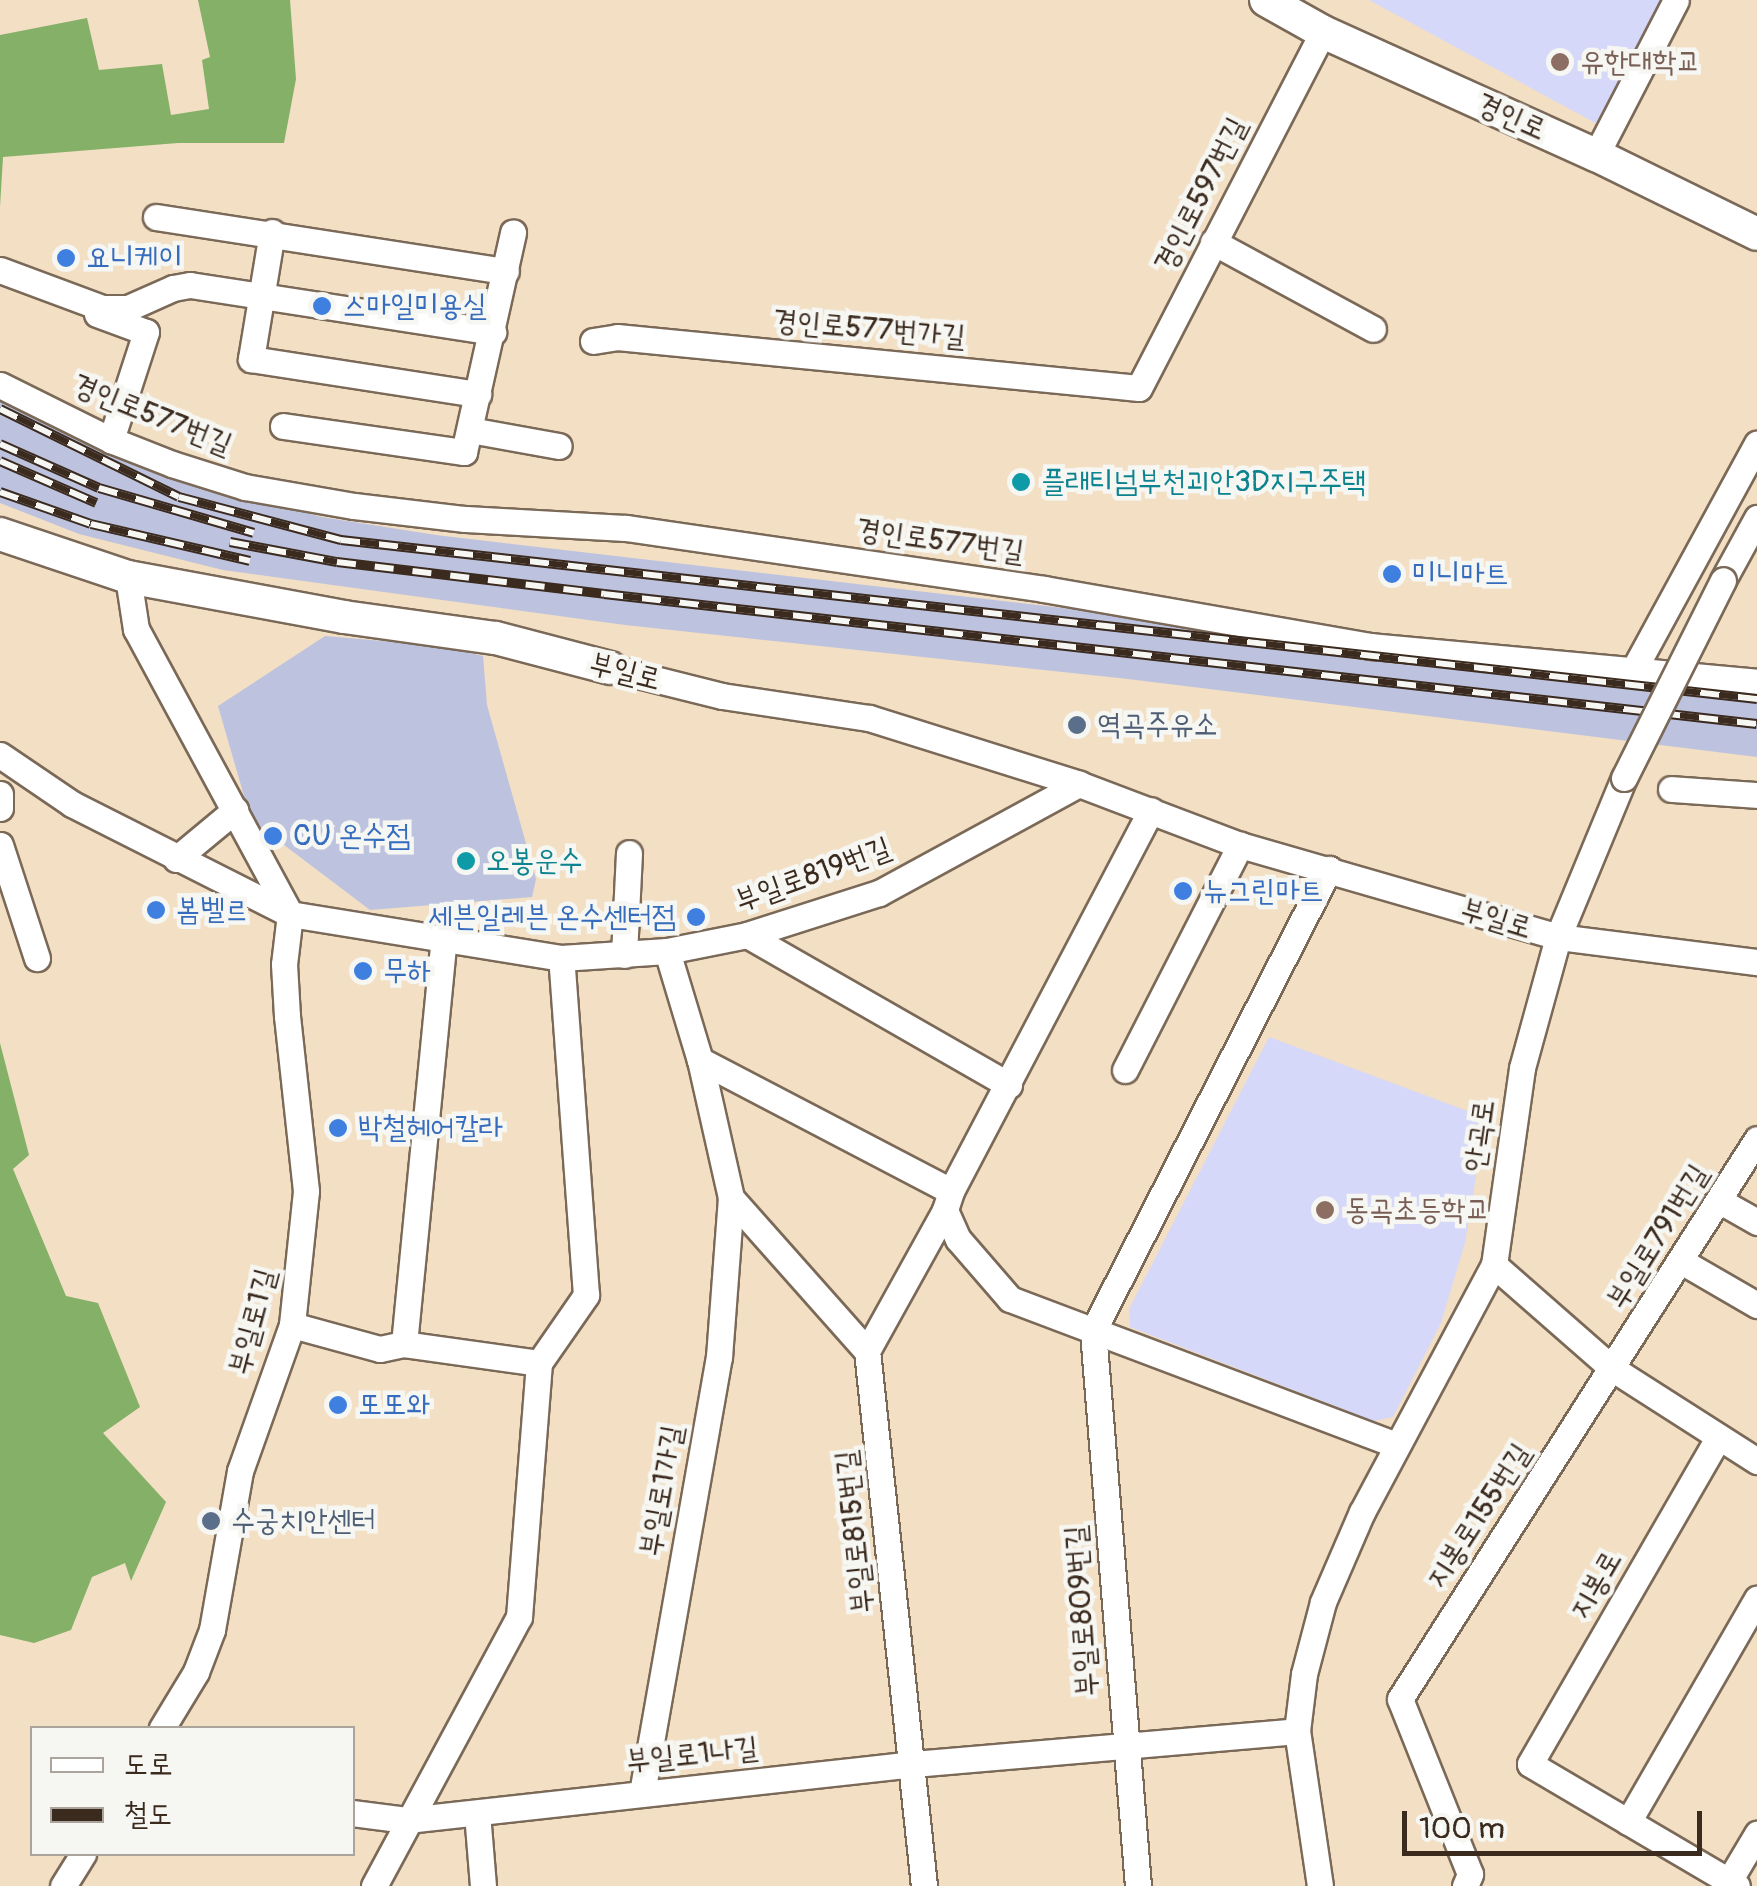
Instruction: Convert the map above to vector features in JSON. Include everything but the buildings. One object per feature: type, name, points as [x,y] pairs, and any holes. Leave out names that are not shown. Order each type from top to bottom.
[{"type":"main road","name":"경인로","points":[[1266,0],[1323,32],[1596,155],[1757,234]]},
{"type":"main road","name":"부일로","points":[[0,534],[128,576],[344,618],[496,638],[610,668]]},
{"type":"street","points":[[1596,155],[1676,0]]},
{"type":"street","name":"경인로597번길","points":[[1139,388],[1323,32]]},
{"type":"street","points":[[156,218],[272,232],[506,271]]},
{"type":"street","points":[[272,232],[251,359],[478,394]]},
{"type":"street","points":[[283,426],[464,452],[514,232]]},
{"type":"street","points":[[1213,242],[1372,329]]},
{"type":"street","points":[[0,270],[102,308],[128,308],[173,288],[190,285],[493,332]]},
{"type":"street","points":[[0,279],[146,332],[111,440]]},
{"type":"street","name":"경인로577번가길","points":[[593,341],[617,338],[1139,388]]},
{"type":"street","name":"경인로577번길","points":[[0,385],[111,440],[245,487],[354,506],[465,520],[626,528],[1044,589],[1371,646],[1757,682]]},
{"type":"street","points":[[470,430],[559,446]]},
{"type":"street","points":[[1633,670],[1757,444]]},
{"type":"street","name":"안곡로","points":[[1320,1886],[1297,1731],[1304,1674],[1323,1602],[1396,1445],[1494,1264],[1522,1068],[1558,937],[1624,778],[1757,518]]},
{"type":"street","points":[[128,576],[136,629],[290,914]]},
{"type":"street","name":"부일로","points":[[610,668],[722,696],[869,718],[1079,784],[1240,845],[1558,937],[1757,962]]},
{"type":"street","points":[[0,755],[72,804],[176,860],[290,914],[561,958],[667,951]]},
{"type":"street","name":"부일로819번길","points":[[667,951],[747,935],[879,893],[1079,784]]},
{"type":"street","points":[[1671,789],[1757,795]]},
{"type":"street","points":[[0,794],[0,808]]},
{"type":"street","points":[[176,860],[235,810]]},
{"type":"street","points":[[868,1350],[1151,810]]},
{"type":"street","points":[[0,845],[37,958]]},
{"type":"street","points":[[1125,1070],[1240,845]]},
{"type":"street","points":[[624,955],[629,853]]},
{"type":"street","points":[[1093,1332],[1330,869]]},
{"type":"street","name":"부일로1길","points":[[163,1726],[196,1672],[212,1630],[240,1471],[292,1325],[306,1191],[287,1016],[284,964],[290,914]]},
{"type":"street","points":[[747,935],[1009,1085]]},
{"type":"street","points":[[404,1344],[444,938]]},
{"type":"street","name":"부일로1가길","points":[[642,1793],[719,1357],[731,1198],[700,1060],[667,951]]},
{"type":"street","points":[[374,1886],[519,1617],[539,1363],[586,1295],[561,958]]},
{"type":"street","points":[[700,1060],[948,1200],[958,1239],[1010,1298],[1396,1445]]},
{"type":"street","name":"부일로791번길","points":[[1612,1369],[1757,1139]]},
{"type":"street","name":"부일로1가길","points":[[731,1198],[868,1350]]},
{"type":"street","points":[[1720,1201],[1757,1222]]},
{"type":"street","points":[[1681,1261],[1757,1305]]},
{"type":"street","points":[[1494,1264],[1612,1369],[1757,1462]]},
{"type":"street","points":[[292,1325],[380,1349],[404,1344],[539,1363]]},
{"type":"street","name":"부일로809번길","points":[[1093,1332],[1138,1886]]},
{"type":"street","name":"부일로815번길","points":[[868,1350],[924,1886]]},
{"type":"street","name":"지봉로155번길","points":[[1465,1886],[1470,1874],[1400,1699],[1612,1369]]},
{"type":"street","name":"지봉로","points":[[1628,1822],[1530,1764],[1718,1438]]},
{"type":"street","points":[[1757,1599],[1628,1822],[1731,1885],[1757,1834]]},
{"type":"street","name":"부일로1나길","points":[[355,1813],[407,1820],[914,1764],[1297,1731]]},
{"type":"street","points":[[477,1813],[483,1886]]},
{"type":"street","points":[[63,1886],[82,1856]]},
{"type":"shaded area","name":"유한대학교","points":[[1369,0],[1672,0],[1599,125]]},
{"type":"shaded area","points":[[0,397],[164,476],[322,517],[436,535],[1757,689],[1757,757],[1128,679],[625,625],[223,570],[79,534],[0,503]]},
{"type":"shaded area","points":[[325,636],[441,646],[483,656],[487,705],[536,879],[532,897],[370,910],[251,820],[218,706]]},
{"type":"shaded area","name":"동곡초등학교","points":[[1269,1037],[1478,1115],[1476,1177],[1465,1243],[1441,1323],[1393,1417],[1374,1421],[1130,1327],[1129,1309]]},
{"type":"green space","points":[[198,0],[290,0],[296,79],[284,143],[178,143],[3,157],[0,207],[0,35],[87,18],[99,70],[162,64],[171,115],[209,109],[202,60],[210,57]]},
{"type":"green space","points":[[0,1043],[29,1155],[13,1169],[66,1296],[98,1303],[140,1407],[103,1433],[166,1502],[131,1581],[125,1563],[92,1577],[71,1630],[34,1643],[0,1635]]},
{"type":"railway","points":[[0,409],[179,497],[341,540],[1757,699]]},
{"type":"railway","points":[[0,444],[99,488],[254,533]]},
{"type":"railway","points":[[0,461],[96,503]]},
{"type":"railway","points":[[0,492],[91,524],[250,561]]},
{"type":"railway","points":[[230,542],[337,562],[604,594],[1757,724]]},
{"type":"place","name":"유한대학교","points":[[1560,62]]},
{"type":"place","name":"요니케이","points":[[66,258]]},
{"type":"place","name":"스마일미용실","points":[[322,306]]},
{"type":"place","name":"플래티넘부천괴안3D지구주택","points":[[1021,482]]},
{"type":"place","name":"미니마트","points":[[1392,574]]},
{"type":"place","name":"역곡주유소","points":[[1077,725]]},
{"type":"place","name":"CU 온수점","points":[[273,836]]},
{"type":"place","name":"오봉운수","points":[[466,861]]},
{"type":"place","name":"뉴그린마트","points":[[1183,891]]},
{"type":"place","name":"봄벨르","points":[[156,910]]},
{"type":"place","name":"세븐일레븐 온수센터점","points":[[696,917]]},
{"type":"place","name":"무하","points":[[363,971]]},
{"type":"place","name":"박철헤어칼라","points":[[338,1128]]},
{"type":"place","name":"동곡초등학교","points":[[1325,1210]]},
{"type":"place","name":"또또와","points":[[338,1405]]},
{"type":"place","name":"수궁치안센터","points":[[211,1521]]}]
